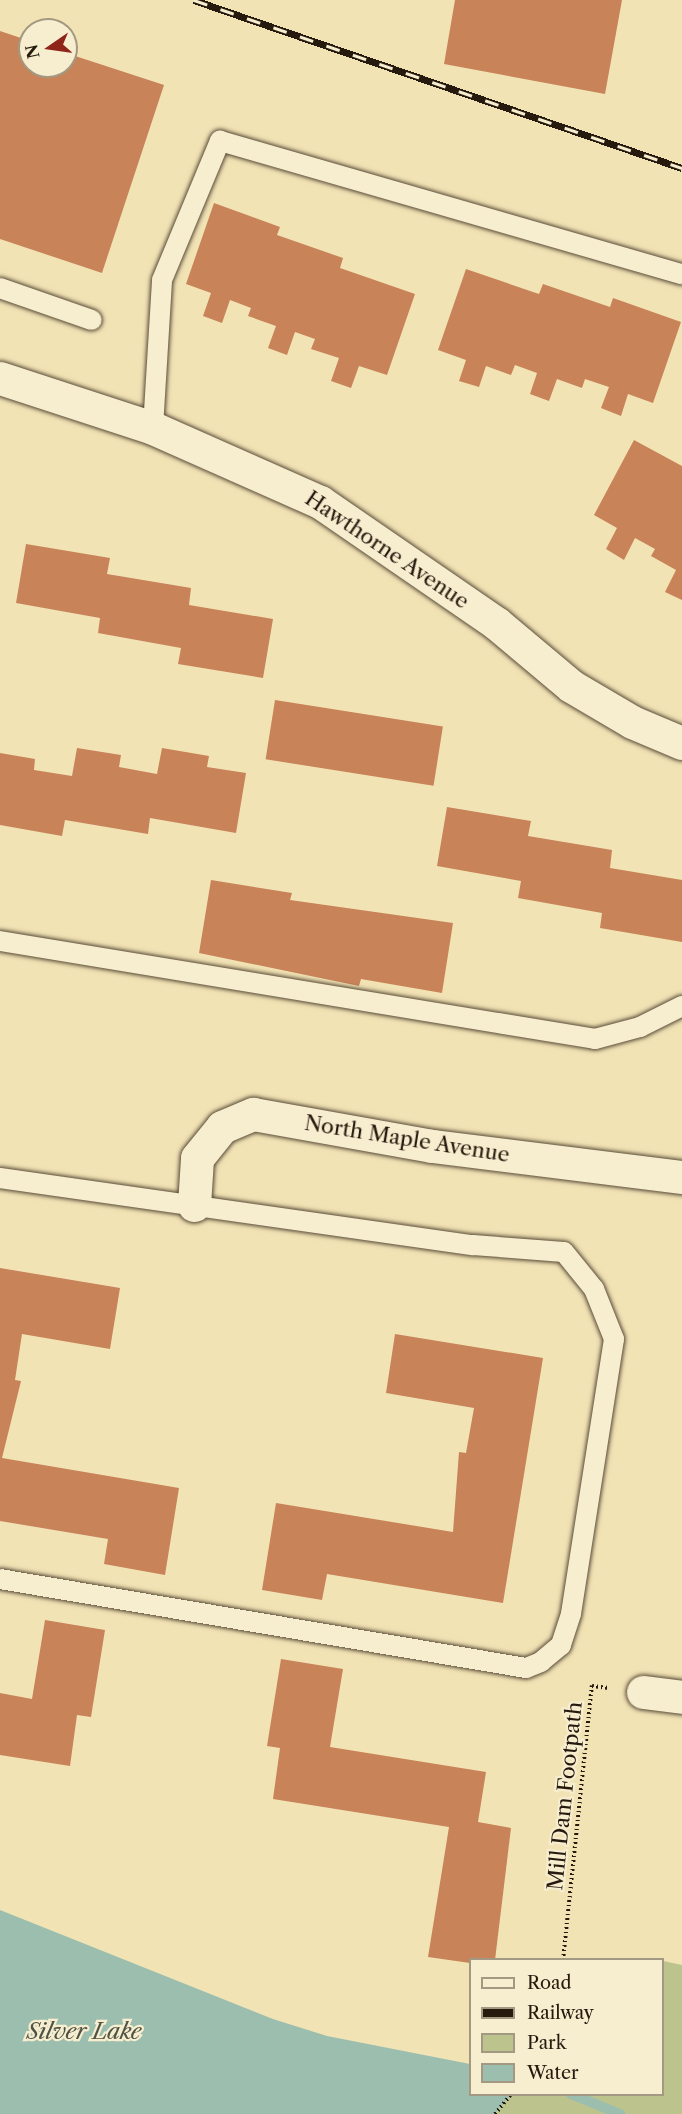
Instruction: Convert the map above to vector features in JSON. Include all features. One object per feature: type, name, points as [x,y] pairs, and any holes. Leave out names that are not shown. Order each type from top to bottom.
[{"type":"street","name":"Hawthorne Avenue","points":[[0,378],[153,428],[320,502],[496,623],[571,686],[632,722],[682,743]]},
{"type":"street","name":"North Maple Avenue","points":[[194,1205],[197,1158],[222,1127],[253,1114],[432,1146],[682,1177]]},
{"type":"street","points":[[643,1692],[682,1697]]},
{"type":"lane","points":[[153,428],[162,280],[220,141],[682,274]]},
{"type":"lane","points":[[1,292],[92,320]]},
{"type":"lane","points":[[0,941],[595,1039],[640,1027],[682,1006]]},
{"type":"lane","points":[[0,1178],[564,1252],[582,1271],[614,1339],[571,1614],[561,1645],[526,1668],[0,1579]]},
{"type":"path","name":"Mill Dam Footpath","points":[[563,1958],[592,1686],[643,1692]]},
{"type":"path","points":[[495,2114],[509,2096]]},
{"type":"green space","points":[[664,1961],[682,1965],[682,2114],[495,2114],[510,2096],[664,2096]]},
{"type":"water","name":"Silver Lake","points":[[0,1910],[273,2019],[327,2036],[469,2064],[469,2096],[510,2096],[495,2114],[0,2114]]},
{"type":"building","points":[[455,0],[622,0],[605,94],[444,64]]},
{"type":"building","points":[[0,31],[18,37],[18,78],[78,78],[78,57],[164,85],[102,273],[0,239]]},
{"type":"building","points":[[214,203],[280,227],[277,235],[343,258],[340,268],[415,294],[387,375],[359,366],[351,388],[331,381],[339,358],[311,349],[315,339],[295,332],[287,355],[268,348],[276,326],[248,316],[251,308],[230,300],[222,323],[203,316],[211,293],[186,284]]},
{"type":"building","points":[[466,269],[539,294],[543,284],[610,307],[613,298],[681,322],[653,403],[628,394],[621,416],[601,408],[609,387],[585,379],[582,388],[557,379],[549,401],[530,394],[537,373],[515,365],[511,375],[486,366],[479,387],[459,381],[466,360],[438,350]]},
{"type":"building","points":[[634,440],[682,466],[682,600],[665,592],[676,570],[651,556],[655,549],[635,538],[624,560],[606,549],[617,528],[594,515]]},
{"type":"building","points":[[26,544],[110,558],[107,574],[191,588],[189,605],[273,619],[263,678],[178,664],[181,648],[98,633],[100,618],[16,603]]},
{"type":"building","points":[[275,700],[443,727],[434,786],[266,759]]},
{"type":"building","points":[[77,748],[121,755],[119,767],[157,774],[162,748],[209,756],[207,767],[246,773],[236,833],[150,818],[148,834],[65,820],[62,836],[0,825],[0,753],[35,759],[34,770],[72,776]]},
{"type":"building","points":[[447,807],[531,821],[528,836],[612,850],[610,868],[682,880],[682,942],[600,928],[602,913],[518,898],[521,881],[437,866]]},
{"type":"building","points":[[211,880],[292,893],[290,900],[453,923],[442,993],[361,979],[359,986],[199,953]]},
{"type":"building","points":[[0,1268],[120,1288],[110,1349],[22,1334],[15,1380],[21,1381],[2,1458],[179,1488],[165,1575],[104,1564],[108,1539],[0,1521]]},
{"type":"building","points":[[395,1334],[543,1358],[503,1603],[327,1574],[322,1600],[262,1590],[276,1503],[453,1532],[459,1452],[466,1453],[474,1408],[386,1393]]},
{"type":"building","points":[[45,1620],[105,1630],[91,1717],[77,1715],[70,1766],[0,1755],[0,1693],[32,1699]]},
{"type":"building","points":[[281,1659],[343,1669],[330,1747],[486,1772],[478,1822],[511,1828],[495,1958],[469,1958],[469,1963],[428,1957],[449,1827],[273,1799],[280,1748],[267,1746]]},
{"type":"waterway","points":[[576,2096],[620,2114]]},
{"type":"railway","points":[[194,0],[682,168]]}]
